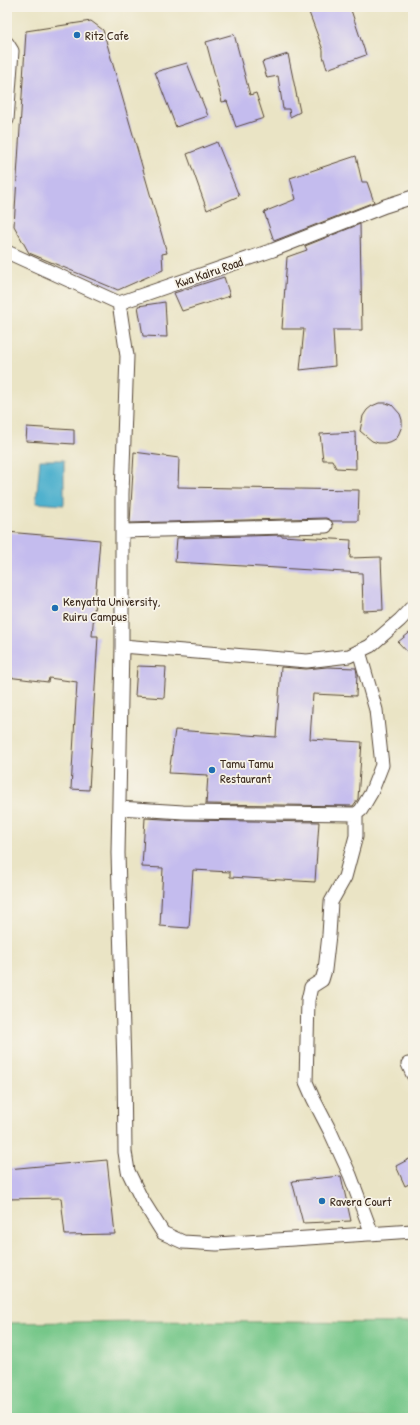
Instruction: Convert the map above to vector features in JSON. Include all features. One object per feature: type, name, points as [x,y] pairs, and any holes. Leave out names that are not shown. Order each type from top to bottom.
[{"type":"street","points":[[7,43],[12,51],[7,120]]},
{"type":"street","name":"Kwa Kairu Road","points":[[119,303],[273,250],[384,206],[413,197]]},
{"type":"street","points":[[7,252],[119,303],[127,356],[122,531],[122,646],[118,853],[125,1152],[128,1171],[141,1198],[163,1233],[183,1242],[217,1244],[413,1231]]},
{"type":"street","points":[[122,531],[326,526]]},
{"type":"street","points":[[122,646],[308,661],[349,656],[370,646],[400,620],[413,606]]},
{"type":"street","points":[[119,808],[183,812],[356,814],[362,810],[371,793],[382,765],[376,710],[359,651]]},
{"type":"street","points":[[356,814],[356,836],[345,877],[331,902],[325,970],[322,980],[311,987],[308,1000],[306,1082],[312,1098],[330,1131],[350,1175],[372,1234]]},
{"type":"green space","points":[[136,1321],[413,1323],[413,1418],[7,1418],[7,1323]]},
{"type":"water","points":[[40,460],[64,460],[64,505],[36,503]]},
{"type":"building","points":[[307,7],[350,7],[366,55],[327,69],[323,56],[323,50]]},
{"type":"building","points":[[91,21],[103,30],[167,253],[162,254],[163,270],[118,290],[29,253],[14,226],[26,31]]},
{"type":"building","points":[[234,34],[250,95],[256,93],[264,118],[236,127],[227,101],[222,102],[206,42]]},
{"type":"building","points":[[288,54],[300,112],[290,117],[289,109],[283,109],[278,76],[267,78],[262,62]]},
{"type":"building","points":[[187,63],[208,116],[176,127],[155,72]]},
{"type":"building","points":[[217,142],[239,196],[207,210],[187,154]]},
{"type":"building","points":[[356,156],[362,182],[367,182],[374,202],[274,241],[264,212],[296,199],[290,178]]},
{"type":"building","points":[[360,224],[362,330],[333,330],[335,366],[300,370],[304,329],[282,329],[287,257],[307,250],[305,246]]},
{"type":"building","points":[[224,277],[230,296],[182,311],[174,293]]},
{"type":"building","points":[[165,302],[167,337],[143,336],[138,306]]},
{"type":"building","points":[[379,403],[392,405],[400,414],[402,420],[402,426],[397,438],[385,443],[372,441],[360,431],[363,416],[367,410]]},
{"type":"building","points":[[27,427],[74,430],[74,444],[26,441]]},
{"type":"building","points":[[355,432],[356,469],[336,468],[332,460],[323,460],[320,434]]},
{"type":"building","points":[[134,452],[179,458],[178,487],[359,490],[358,521],[332,521],[326,518],[130,523]]},
{"type":"building","points":[[7,532],[100,540],[92,636],[98,636],[89,790],[71,789],[77,682],[49,678],[48,682],[7,677]]},
{"type":"building","points":[[281,535],[351,540],[350,558],[381,557],[383,610],[363,611],[362,573],[175,562],[177,538]]},
{"type":"building","points":[[413,630],[413,658],[398,642]]},
{"type":"building","points":[[137,666],[166,667],[164,698],[135,696]]},
{"type":"building","points":[[281,667],[306,669],[327,667],[356,668],[356,696],[313,694],[310,739],[362,742],[358,799],[353,806],[206,804],[208,775],[169,773],[175,730],[276,737]]},
{"type":"building","points":[[145,818],[319,822],[315,882],[230,877],[230,872],[193,870],[189,928],[160,926],[163,868],[142,867]]},
{"type":"building","points":[[413,1157],[413,1182],[405,1186],[396,1166]]},
{"type":"building","points":[[107,1160],[115,1234],[65,1235],[61,1198],[7,1199],[7,1169]]},
{"type":"building","name":"Ravera Court","points":[[341,1176],[351,1221],[303,1223],[292,1181]]},
{"type":"place","name":"Ritz Cafe","points":[[77,35]]},
{"type":"place","name":"Kenyatta University, Ruiru Campus","points":[[55,608]]},
{"type":"place","name":"Tamu Tamu Restaurant","points":[[212,770]]},
{"type":"place","name":"Ravera Court","points":[[322,1201]]}]
